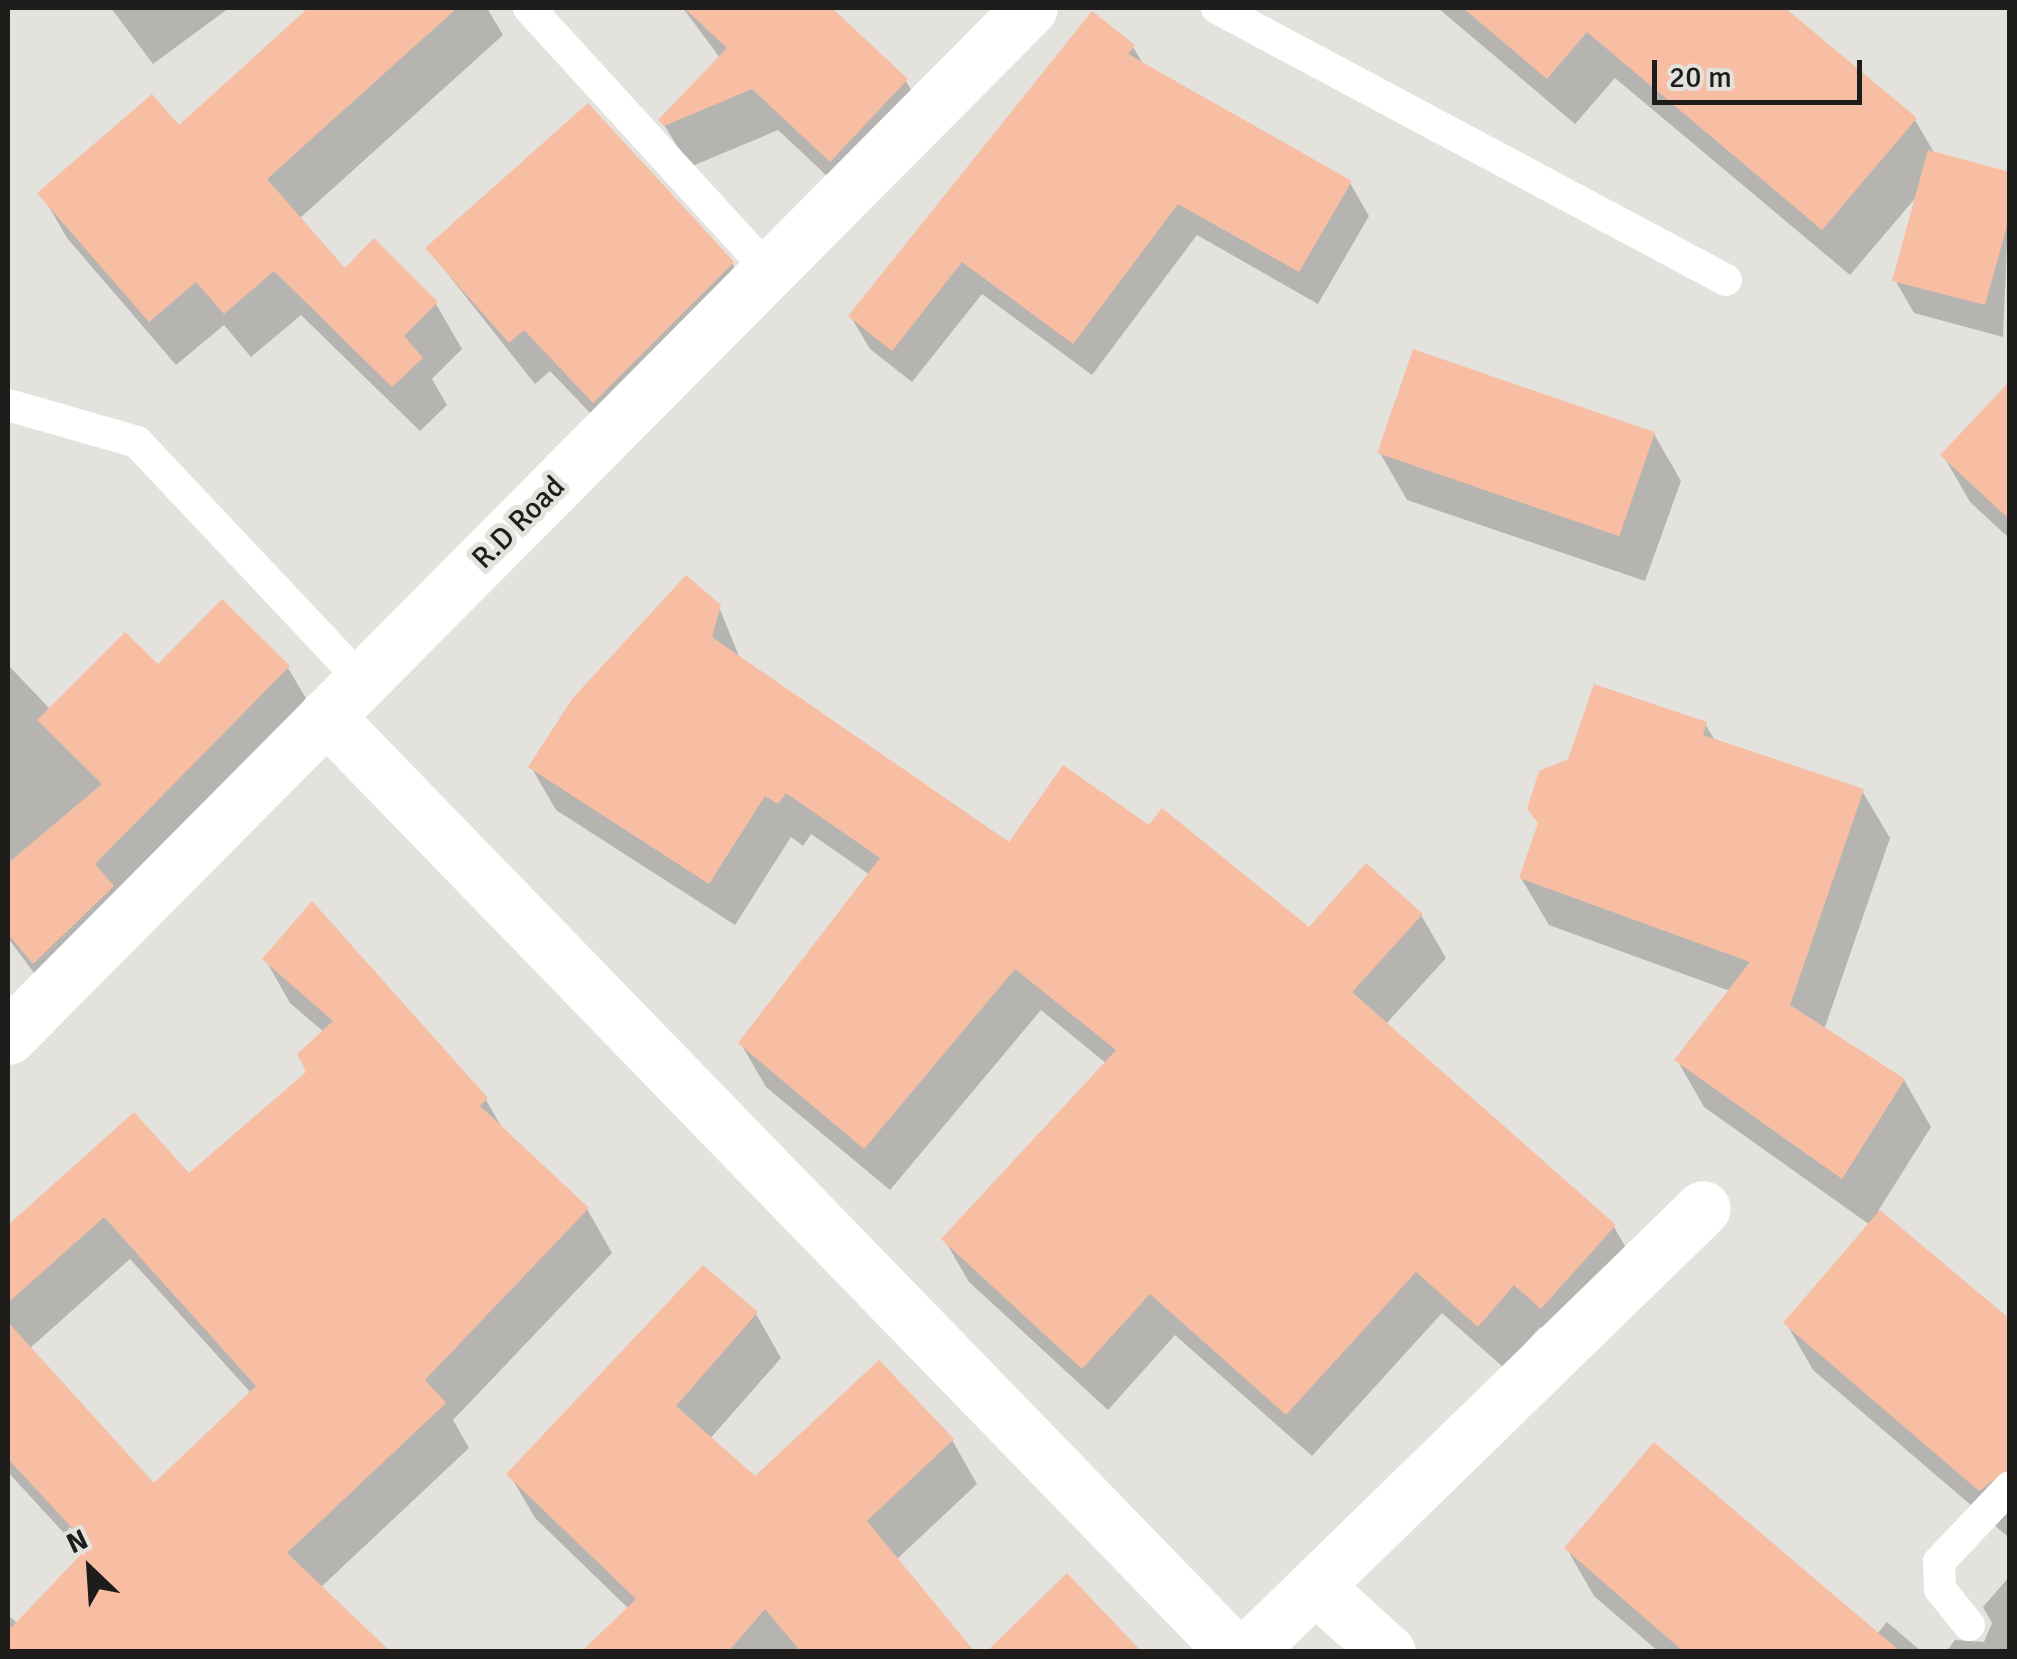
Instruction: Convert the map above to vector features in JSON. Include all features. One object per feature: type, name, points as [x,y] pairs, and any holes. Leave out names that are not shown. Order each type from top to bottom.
[{"type":"street","name":"R.D Road","points":[[8,1037],[769,271],[1020,12]]},
{"type":"street","points":[[344,699],[1234,1652]]},
{"type":"street","points":[[1248,1652],[1703,1208]]},
{"type":"street","points":[[1316,1587],[1388,1652]]},
{"type":"lane","points":[[529,8],[769,271]]},
{"type":"lane","points":[[1216,8],[1726,280]]},
{"type":"lane","points":[[8,405],[137,442],[344,699]]},
{"type":"lane","points":[[1968,1625],[1940,1590],[1939,1562],[2010,1487]]},
{"type":"building","points":[[308,8],[457,8],[267,179],[345,268],[374,238],[438,302],[404,336],[423,358],[392,387],[274,271],[224,314],[196,282],[149,322],[37,193],[152,94],[179,125]]},
{"type":"building","points":[[684,8],[832,8],[908,79],[830,162],[752,89],[664,126],[658,120],[727,48]]},
{"type":"building","points":[[1463,8],[1785,8],[1917,118],[1822,230],[1587,32],[1547,79]]},
{"type":"building","points":[[1092,11],[1135,45],[1128,54],[1352,181],[1299,272],[1178,204],[1073,344],[962,262],[892,351],[848,316]]},
{"type":"building","points":[[588,103],[734,262],[593,403],[524,330],[509,343],[425,248]]},
{"type":"building","points":[[1928,150],[2010,172],[2010,215],[1985,305],[1892,281]]},
{"type":"building","points":[[1413,349],[1655,432],[1619,536],[1377,453]]},
{"type":"building","points":[[2010,381],[2010,520],[1940,455]]},
{"type":"building","points":[[686,575],[721,605],[712,637],[1009,842],[1063,765],[1149,825],[1162,808],[1309,927],[1366,863],[1423,914],[1352,992],[1616,1225],[1541,1309],[1514,1285],[1478,1327],[1416,1272],[1286,1415],[1150,1294],[1082,1369],[941,1239],[1116,1050],[1015,969],[864,1149],[738,1043],[880,858],[786,793],[778,804],[765,796],[709,884],[528,767],[572,699]]},
{"type":"building","points":[[222,599],[290,666],[95,864],[114,886],[33,964],[8,934],[8,863],[102,784],[37,720],[125,632],[158,664]]},
{"type":"building","points":[[1594,684],[1707,722],[1703,735],[1864,789],[1790,1005],[1905,1079],[1842,1179],[1674,1060],[1750,962],[1519,878],[1538,823],[1527,809],[1539,771],[1568,759]]},
{"type":"building","points":[[312,901],[488,1098],[480,1106],[589,1208],[425,1380],[446,1403],[287,1553],[391,1652],[8,1652],[8,1631],[89,1546],[8,1459],[8,1322],[154,1483],[256,1386],[104,1217],[8,1303],[8,1225],[134,1112],[189,1173],[306,1072],[297,1054],[333,1021],[262,959]]},
{"type":"building","points":[[1880,1210],[2010,1319],[2010,1468],[1979,1491],[1783,1323]]},
{"type":"building","points":[[703,1265],[758,1312],[676,1406],[755,1476],[879,1360],[954,1439],[867,1521],[975,1652],[801,1652],[765,1609],[728,1652],[581,1652],[636,1599],[506,1474]]},
{"type":"building","points":[[1654,1442],[1901,1652],[1684,1652],[1564,1548]]},
{"type":"building","points":[[1067,1573],[1142,1652],[986,1652]]}]
